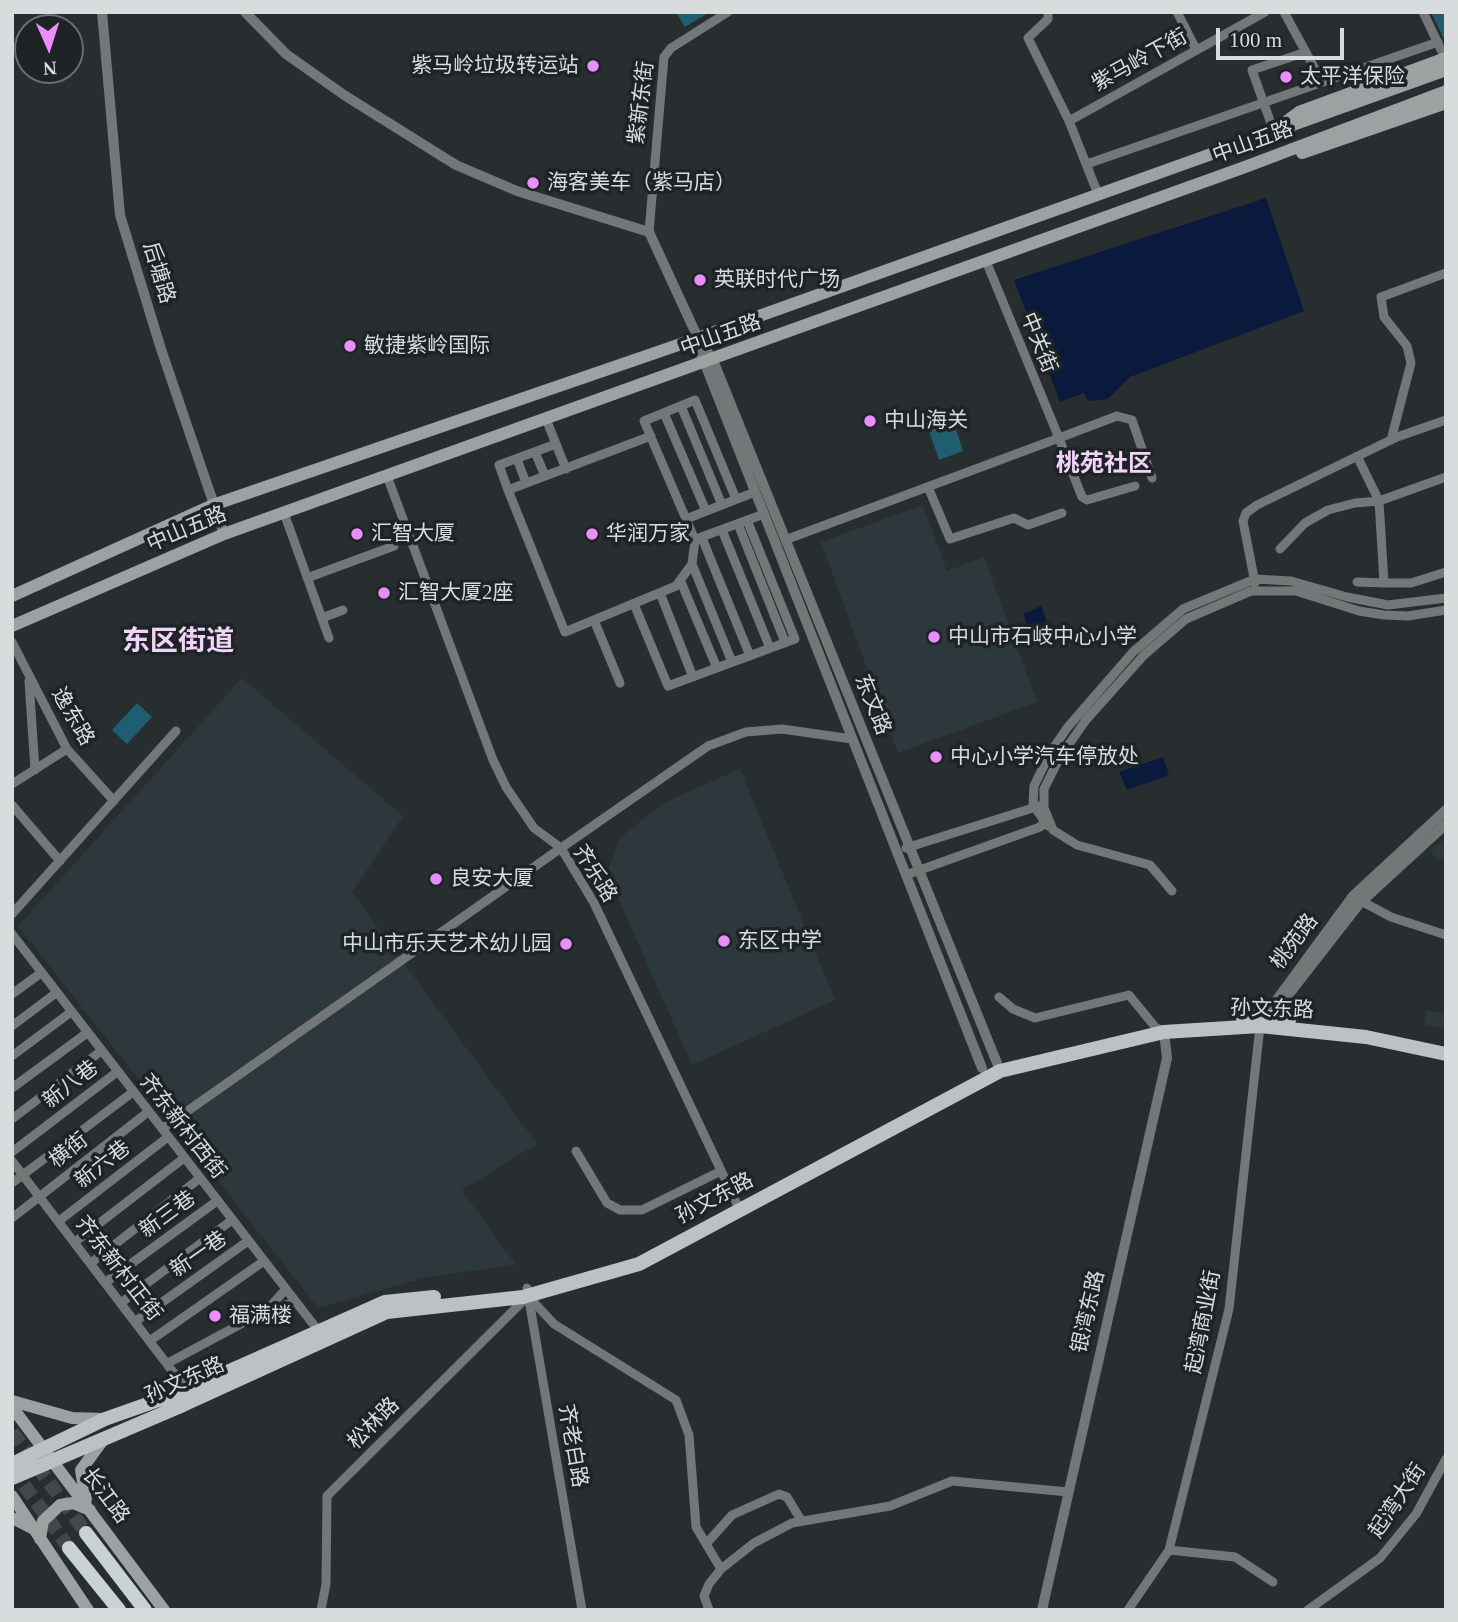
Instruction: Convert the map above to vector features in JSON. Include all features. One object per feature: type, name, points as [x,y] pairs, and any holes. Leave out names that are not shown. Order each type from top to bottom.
[{"type":"highway","name":"长江路","points":[[86,1533],[145,1610]]},
{"type":"highway","points":[[69,1548],[119,1610]]},
{"type":"main road","name":"中山五路","points":[[1274,132],[1287,118],[1445,58]]},
{"type":"main road","name":"中山五路","points":[[12,596],[214,505],[698,338],[1446,70]]},
{"type":"main road","name":"中山五路","points":[[12,626],[224,534],[986,261],[1446,90]]},
{"type":"main road","points":[[1281,153],[1305,152],[1446,103]]},
{"type":"main road","name":"孙文东路","points":[[1265,1020],[1446,1054]]},
{"type":"main road","name":"孙文东路","points":[[528,1292],[636,1256],[737,1204],[982,1068],[997,1063],[1160,1030],[1265,1020],[1365,1030],[1446,1046]]},
{"type":"main road","name":"孙文东路","points":[[12,1464],[103,1440],[191,1395],[322,1335],[385,1301],[528,1292],[639,1264],[985,1077],[1160,1030]]},
{"type":"main road","name":"孙文东路","points":[[12,1478],[105,1419],[191,1395]]},
{"type":"main road","points":[[12,1401],[72,1418],[105,1419]]},
{"type":"main road","name":"长江路","points":[[12,1407],[164,1610]]},
{"type":"main road","points":[[90,1510],[82,1488],[81,1470],[103,1440]]},
{"type":"main road","points":[[12,1496],[88,1610]]},
{"type":"main road","points":[[37,1534],[43,1521],[60,1505],[73,1503],[90,1510]]},
{"type":"main road","points":[[12,1518],[37,1534]]},
{"type":"street","name":"后塘路","points":[[102,12],[120,215],[224,534]]},
{"type":"street","points":[[245,12],[286,54],[344,95],[456,165],[517,191],[649,232],[708,361]]},
{"type":"street","name":"紫新东街","points":[[649,232],[664,57],[671,48],[728,12]]},
{"type":"street","points":[[1048,12],[1048,19],[1028,37],[1069,121],[1098,194]]},
{"type":"street","points":[[1177,12],[1196,49]]},
{"type":"street","name":"紫马岭下街","points":[[1069,121],[1265,12]]},
{"type":"street","points":[[1284,12],[1322,82]]},
{"type":"street","points":[[1423,12],[1445,58]]},
{"type":"street","points":[[1087,164],[1438,42]]},
{"type":"street","points":[[1274,132],[1252,70],[1306,52]]},
{"type":"street","points":[[1342,75],[1349,93]]},
{"type":"street","name":"中关街","points":[[986,261],[1082,497],[1087,500],[1135,486]]},
{"type":"street","points":[[1391,440],[1411,363],[1407,346],[1384,317],[1381,297],[1446,274]]},
{"type":"street","name":"东文路","points":[[708,361],[755,492],[982,1068]]},
{"type":"street","name":"东文路","points":[[708,361],[785,540],[997,1063]]},
{"type":"street","points":[[736,499],[695,400],[644,421],[750,656]]},
{"type":"street","points":[[681,406],[722,505]]},
{"type":"street","points":[[664,413],[706,511]]},
{"type":"street","points":[[785,540],[1117,416],[1132,419],[1152,478]]},
{"type":"street","points":[[546,419],[566,469]]},
{"type":"street","points":[[1257,590],[1243,521],[1246,513],[1257,505],[1391,440],[1446,420]]},
{"type":"street","points":[[509,490],[651,436]]},
{"type":"street","points":[[556,444],[499,465],[565,632],[681,582],[692,564],[698,539]]},
{"type":"street","points":[[535,452],[545,476]]},
{"type":"street","points":[[1357,456],[1379,501],[1384,583]]},
{"type":"street","points":[[517,458],[526,483]]},
{"type":"street","points":[[387,476],[493,760],[506,787],[534,828],[561,848],[708,746],[746,732],[782,729],[852,739]]},
{"type":"street","points":[[1280,549],[1305,523],[1328,510],[1379,501],[1446,477]]},
{"type":"street","points":[[928,487],[950,539],[1014,518],[1028,525],[1062,513]]},
{"type":"street","points":[[686,519],[755,492]]},
{"type":"street","points":[[284,513],[329,638]]},
{"type":"street","points":[[698,539],[764,514]]},
{"type":"street","points":[[634,604],[668,686],[785,642],[742,522]]},
{"type":"street","points":[[722,530],[770,648]]},
{"type":"street","points":[[307,578],[394,546]]},
{"type":"street","points":[[692,564],[732,662]]},
{"type":"street","points":[[1357,582],[1411,583],[1446,572]]},
{"type":"street","points":[[1172,891],[1150,865],[1077,845],[1045,823],[1033,805],[1034,786],[1050,752],[1067,727],[1132,652],[1183,609],[1255,579],[1292,581],[1347,597],[1388,605],[1446,598]]},
{"type":"street","points":[[681,582],[717,668]]},
{"type":"street","points":[[1045,823],[1044,789],[1060,757],[1086,720],[1144,655],[1199,611],[1257,590],[1296,591],[1359,611],[1384,615],[1408,616],[1446,610]]},
{"type":"street","points":[[660,593],[693,677]]},
{"type":"street","points":[[322,618],[343,610]]},
{"type":"street","points":[[594,620],[620,683]]},
{"type":"street","name":"逸东路","points":[[12,642],[67,749],[114,801]]},
{"type":"street","points":[[29,676],[35,770]]},
{"type":"street","points":[[12,914],[176,731]]},
{"type":"street","points":[[12,784],[67,749]]},
{"type":"street","points":[[12,805],[60,861]]},
{"type":"street","points":[[896,851],[1033,805],[1044,810],[1053,830]]},
{"type":"street","name":"桃苑路","points":[[1265,1020],[1384,874],[1446,810]]},
{"type":"street","points":[[906,875],[1045,823]]},
{"type":"street","name":"桃苑路","points":[[1265,1020],[1353,896],[1446,824]]},
{"type":"street","name":"齐乐路","points":[[165,1133],[561,848],[594,903],[737,1204]]},
{"type":"street","points":[[1361,901],[1391,917],[1446,935]]},
{"type":"street","name":"齐东新村西街","points":[[12,934],[322,1335]]},
{"type":"street","points":[[12,994],[41,973]]},
{"type":"street","points":[[12,1026],[56,993]]},
{"type":"street","points":[[999,997],[1013,1009],[1035,1018],[1129,995],[1160,1030]]},
{"type":"street","points":[[12,1056],[71,1012]]},
{"type":"street","name":"起湾商业街","points":[[1129,1610],[1169,1550],[1229,1309],[1265,1020]]},
{"type":"street","name":"银湾东路","points":[[1042,1610],[1167,1058],[1160,1030]]},
{"type":"street","points":[[12,1088],[87,1033]]},
{"type":"street","points":[[12,1119],[102,1051]]},
{"type":"street","name":"新八巷","points":[[12,1152],[117,1072]]},
{"type":"street","points":[[12,1183],[133,1092]]},
{"type":"street","name":"横街","points":[[12,1218],[148,1112]]},
{"type":"street","name":"新六巷","points":[[59,1221],[165,1133]]},
{"type":"street","points":[[576,1151],[607,1203],[620,1210],[642,1210],[721,1171]]},
{"type":"street","points":[[75,1242],[184,1158]]},
{"type":"street","name":"齐东新村正街","points":[[12,1161],[191,1395]]},
{"type":"street","points":[[91,1263],[200,1178]]},
{"type":"street","name":"新三巷","points":[[106,1282],[217,1200]]},
{"type":"street","points":[[122,1302],[232,1220]]},
{"type":"street","name":"新一巷","points":[[136,1321],[248,1241]]},
{"type":"street","points":[[151,1340],[264,1261]]},
{"type":"street","points":[[267,1310],[285,1290]]},
{"type":"street","points":[[528,1292],[554,1324],[676,1400],[689,1435],[696,1527],[721,1569]]},
{"type":"street","name":"松林路","points":[[321,1610],[326,1584],[327,1496],[528,1292]]},
{"type":"street","name":"齐老白路","points":[[528,1292],[582,1610]]},
{"type":"street","points":[[168,1363],[267,1310],[295,1302]]},
{"type":"street","name":"起湾大街","points":[[1308,1610],[1380,1558],[1416,1514],[1446,1459]]},
{"type":"street","points":[[709,1610],[704,1596],[709,1584],[721,1569],[754,1543],[801,1520],[890,1506],[952,1481],[1068,1492]]},
{"type":"street","points":[[706,1544],[732,1515],[779,1494],[787,1497],[801,1520]]},
{"type":"street","points":[[1169,1550],[1235,1557],[1273,1582]]},
{"type":"shaded area","points":[[676,12],[710,12],[685,27]]},
{"type":"shaded area","points":[[1431,12],[1446,12],[1446,43]]},
{"type":"shaded area","points":[[1266,198],[1304,311],[1130,377],[1108,399],[1088,401],[1084,393],[1060,402],[1014,280]]},
{"type":"shaded area","points":[[952,417],[963,451],[939,460],[927,425]]},
{"type":"shaded area","name":"中山市石岐中心小学","points":[[923,505],[947,571],[984,557],[1037,702],[898,753],[821,542]]},
{"type":"shaded area","points":[[1041,606],[1053,636],[1035,643],[1023,614]]},
{"type":"shaded area","points":[[242,678],[403,816],[352,892],[537,1144],[462,1190],[516,1265],[427,1277],[318,1308],[18,926]]},
{"type":"shaded area","points":[[137,703],[152,717],[127,744],[112,730]]},
{"type":"shaded area","points":[[1163,757],[1169,775],[1127,790],[1119,772]]},
{"type":"shaded area","name":"东区中学","points":[[740,769],[835,1000],[692,1065],[611,882],[609,868],[619,839],[634,826],[668,801]]},
{"type":"shaded area","points":[[1446,838],[1446,856],[1438,861],[1430,850]]},
{"type":"shaded area","points":[[1426,1010],[1446,1014],[1446,1029],[1424,1024]]},
{"type":"tunnel","points":[[12,1432],[86,1533]]},
{"type":"tunnel","points":[[12,1468],[69,1548]]},
{"type":"place","name":"紫马岭垃圾转运站","points":[[593,66]]},
{"type":"place","name":"太平洋保险","points":[[1286,77]]},
{"type":"place","name":"海客美车（紫马店）","points":[[533,183]]},
{"type":"place","name":"英联时代广场","points":[[700,280]]},
{"type":"place","name":"敏捷紫岭国际","points":[[350,346]]},
{"type":"place","name":"中山海关","points":[[870,421]]},
{"type":"place","name":"汇智大厦","points":[[357,534]]},
{"type":"place","name":"华润万家","points":[[592,534]]},
{"type":"place","name":"汇智大厦2座","points":[[384,593]]},
{"type":"place","name":"中山市石岐中心小学","points":[[934,637]]},
{"type":"place","name":"中心小学汽车停放处","points":[[936,757]]},
{"type":"place","name":"良安大厦","points":[[436,879]]},
{"type":"place","name":"东区中学","points":[[724,941]]},
{"type":"place","name":"中山市乐天艺术幼儿园","points":[[566,944]]},
{"type":"place","name":"福满楼","points":[[215,1316]]},
{"type":"district","name":"桃苑社区","points":[[1104,465]]},
{"type":"district","name":"东区街道","points":[[178,643]]}]
